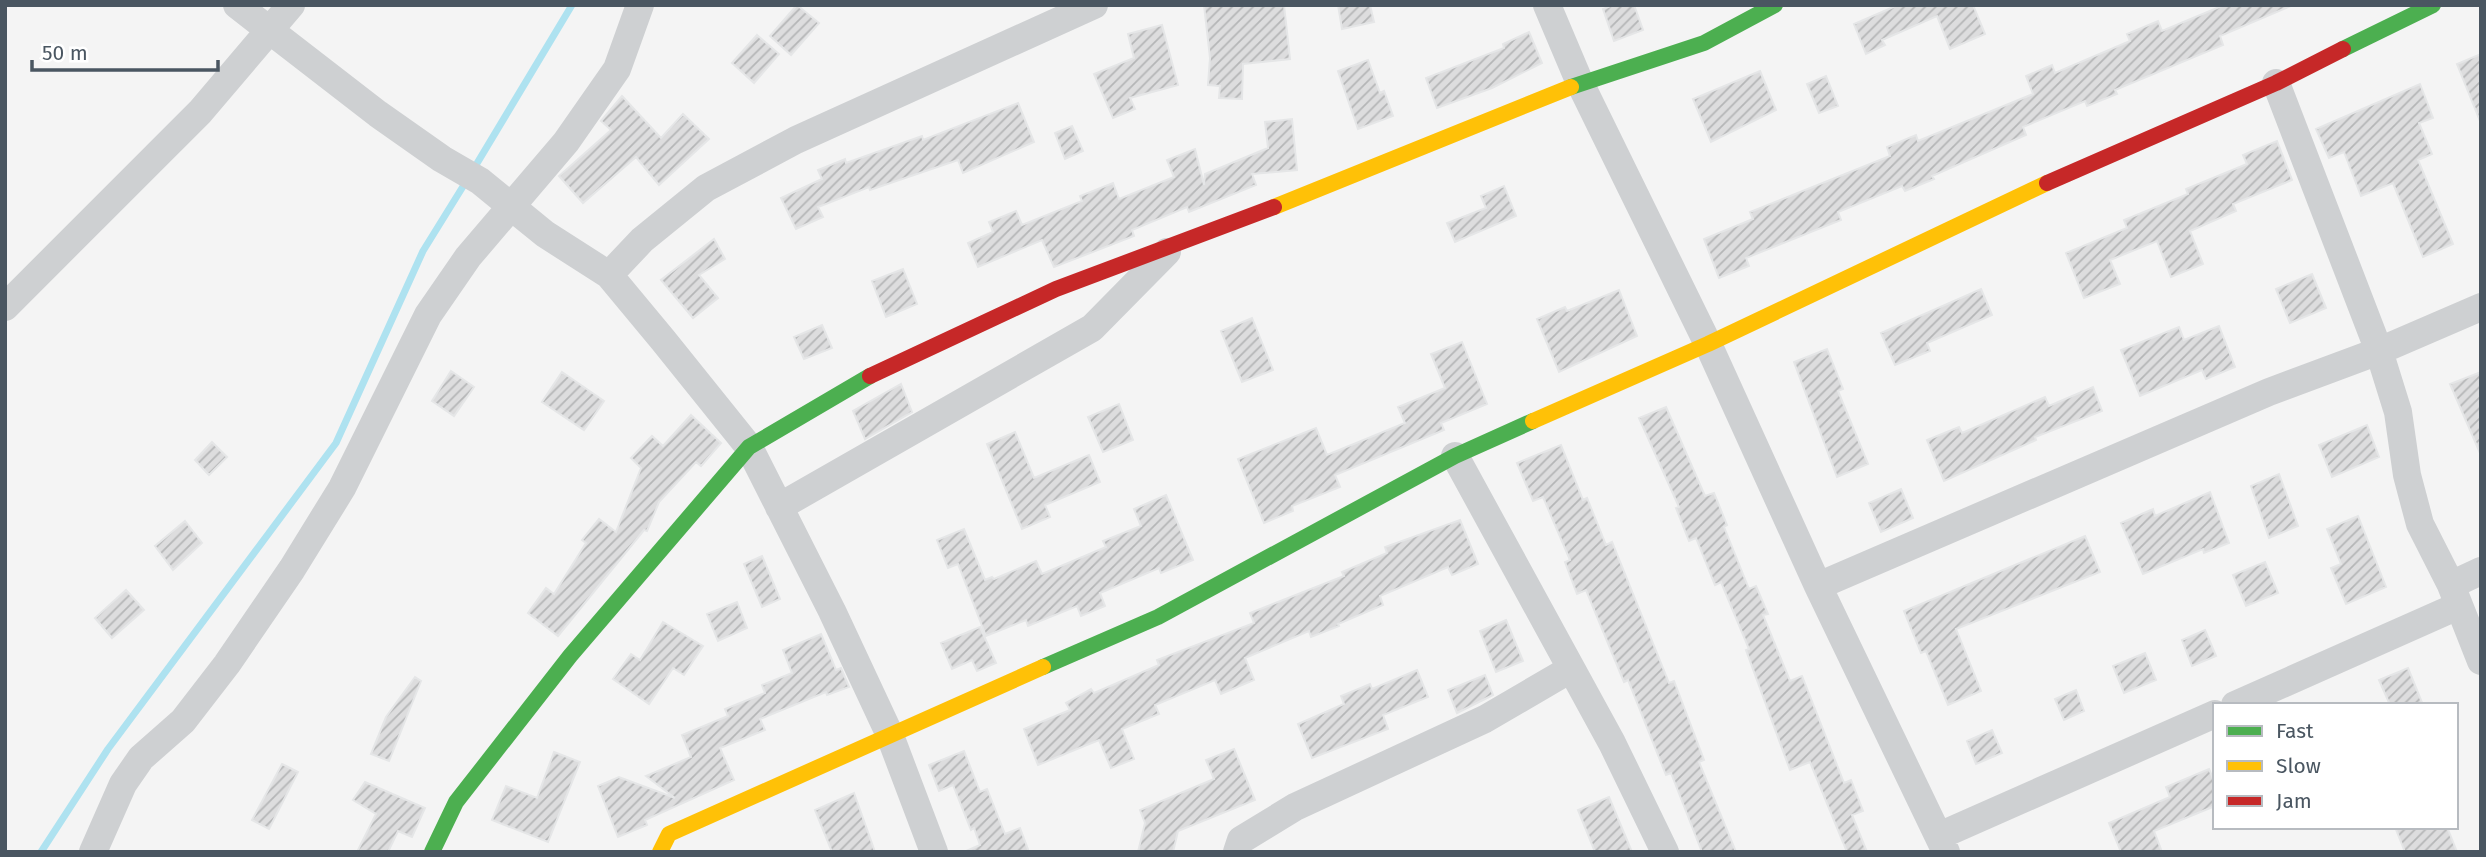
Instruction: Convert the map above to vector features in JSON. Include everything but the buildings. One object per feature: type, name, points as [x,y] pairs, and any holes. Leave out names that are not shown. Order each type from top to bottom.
[{"type":"street","points":[[237,5],[267,31],[442,159],[480,181],[545,234],[609,275],[749,447],[889,733],[934,852]]},
{"type":"street","points":[[5,307],[200,112],[291,5]]},
{"type":"street","points":[[93,852],[123,784],[141,758],[183,722],[227,664],[292,569],[342,488],[428,315],[468,257],[566,142],[617,69],[640,5]]},
{"type":"street","points":[[609,275],[642,240],[706,188],[796,139],[1094,5]]},
{"type":"street","points":[[1546,5],[1580,83],[1708,344],[1818,586],[1943,844],[2213,714]]},
{"type":"street","points":[[432,852],[456,802],[570,656],[749,447],[885,367],[1056,289],[1172,248],[1580,83],[1704,43],[1775,5]]},
{"type":"street","points":[[660,852],[662,843],[669,834],[889,733],[1158,617],[1455,456],[1708,344],[2004,202],[2276,83],[2432,5]]},
{"type":"street","points":[[2276,83],[2379,351],[2398,412],[2407,475],[2420,524],[2454,595],[2481,661]]},
{"type":"street","points":[[779,507],[1092,328],[1172,248]]},
{"type":"street","points":[[1818,586],[2257,397],[2379,351],[2481,307]]},
{"type":"street","points":[[1455,456],[1569,670],[1612,743],[1665,852]]},
{"type":"street","points":[[2239,703],[2454,595],[2481,571]]},
{"type":"street","points":[[1237,852],[1241,840],[1295,807],[1485,719],[1569,670]]},
{"type":"waterway","points":[[473,170],[572,5]]},
{"type":"waterway","points":[[41,852],[108,749],[336,443],[423,251],[467,180]]},
{"type":"traffic: fast","points":[[1571,87],[1704,43],[1775,5]]},
{"type":"traffic: fast","points":[[2343,49],[2433,5]]},
{"type":"traffic: fast","points":[[432,852],[456,802],[570,656],[749,447],[870,376]]},
{"type":"traffic: fast","points":[[1043,667],[1158,617],[1455,456],[1533,421]]},
{"type":"traffic: slow","points":[[1274,207],[1571,87]]},
{"type":"traffic: slow","points":[[1533,421],[1708,344],[2047,183]]},
{"type":"traffic: slow","points":[[660,852],[669,834],[1043,667]]},
{"type":"traffic: jam","points":[[2047,183],[2276,83],[2343,49]]},
{"type":"traffic: jam","points":[[870,376],[1056,289],[1274,207]]}]
